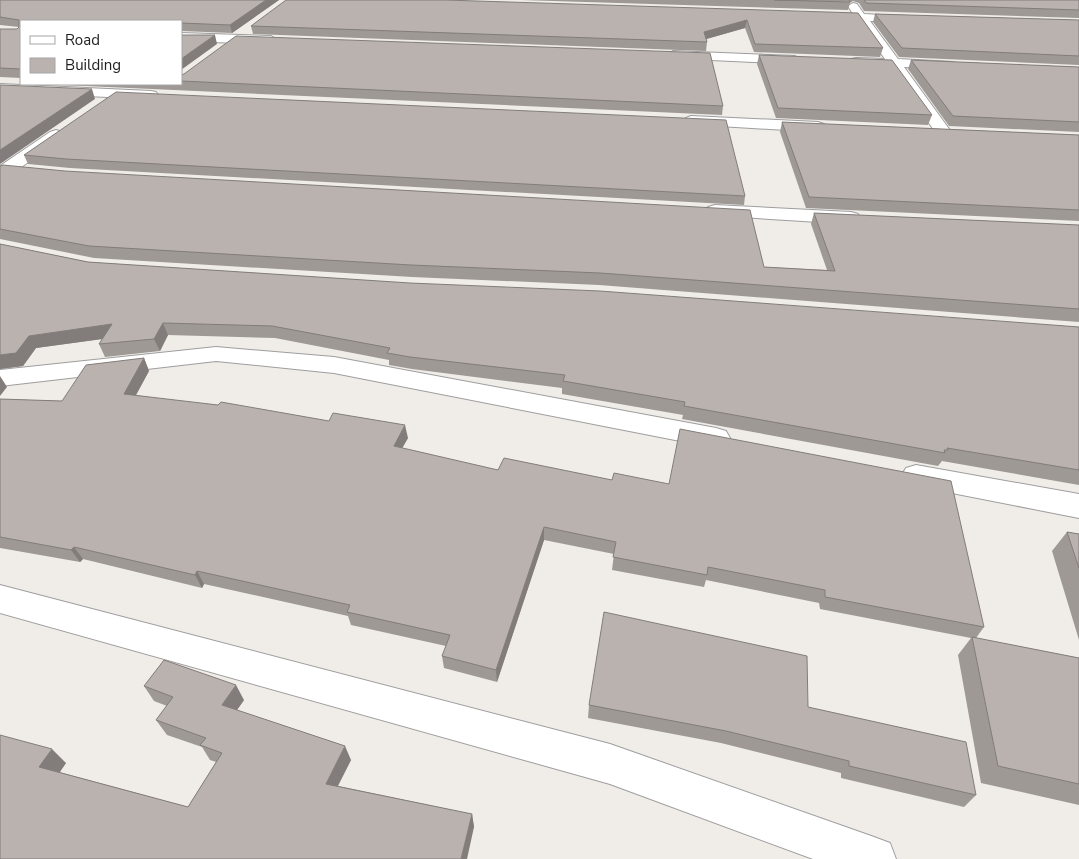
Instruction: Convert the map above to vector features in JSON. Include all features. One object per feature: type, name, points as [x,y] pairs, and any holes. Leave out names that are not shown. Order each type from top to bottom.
[{"type":"street","points":[[848,0],[944,133]]},
{"type":"street","points":[[812,16],[920,19]]},
{"type":"street","points":[[221,50],[252,28]]},
{"type":"street","points":[[182,37],[287,41]]},
{"type":"street","points":[[655,54],[804,60]]},
{"type":"street","points":[[844,61],[962,66]]},
{"type":"street","points":[[0,92],[8,88],[116,93],[164,93]]},
{"type":"street","points":[[93,109],[116,93]]},
{"type":"street","points":[[676,120],[835,128]]},
{"type":"street","points":[[3,170],[69,126]]},
{"type":"street","points":[[924,132],[963,134]]},
{"type":"street","points":[[3,170],[34,172]]},
{"type":"street","points":[[698,210],[866,219]]},
{"type":"street","points":[[0,378],[216,354],[334,365],[736,442]]},
{"type":"street","points":[[893,471],[1079,506]]},
{"type":"street","points":[[0,599],[610,764],[874,859]]},
{"type":"building","points":[[0,0],[266,0],[230,25],[182,23],[182,20],[20,20],[20,69],[0,68],[0,29],[17,29],[19,27],[19,20],[0,17]]},
{"type":"building","points":[[286,0],[445,0],[858,13],[883,48],[755,44],[747,20],[704,32],[707,42],[251,26]]},
{"type":"building","points":[[774,0],[849,0],[850,2]]},
{"type":"building","points":[[864,0],[1079,0],[1079,10],[866,3]]},
{"type":"building","points":[[875,14],[1079,20],[1079,56],[902,48]]},
{"type":"building","points":[[182,35],[215,35],[182,58]]},
{"type":"building","points":[[236,36],[710,53],[723,106],[182,81],[182,75]]},
{"type":"building","points":[[759,55],[892,60],[932,115],[778,108]]},
{"type":"building","points":[[911,60],[1079,67],[1079,122],[953,116]]},
{"type":"building","points":[[0,85],[2,85],[92,89],[0,150]]},
{"type":"building","points":[[116,92],[726,120],[745,196],[66,159],[24,155]]},
{"type":"building","points":[[782,122],[1079,135],[1079,210],[809,197]]},
{"type":"building","points":[[0,166],[65,171],[750,210],[764,267],[835,271],[814,213],[1079,225],[1079,309],[600,273],[411,265],[89,246],[0,229]]},
{"type":"building","points":[[0,244],[88,262],[410,283],[600,291],[1079,327],[1079,470],[947,448],[948,450],[944,450],[945,453],[684,406],[685,402],[563,381],[565,375],[410,357],[387,353],[390,348],[272,326],[163,323],[154,339],[99,344],[112,324],[29,336],[16,353],[0,355]]},
{"type":"building","points":[[144,358],[124,394],[218,405],[221,402],[329,421],[333,413],[405,425],[394,446],[498,470],[504,458],[612,480],[614,473],[669,484],[680,429],[951,481],[984,627],[825,597],[825,590],[708,567],[707,575],[613,557],[616,542],[544,527],[496,670],[442,656],[450,635],[347,612],[350,605],[197,571],[195,575],[74,547],[71,550],[0,537],[0,399],[62,401],[86,365]]},
{"type":"building","points":[[1067,532],[1079,534],[1079,568]]},
{"type":"building","points":[[604,612],[807,656],[808,707],[966,742],[976,795],[849,766],[849,761],[726,731],[589,705]]},
{"type":"building","points":[[972,637],[1079,658],[1079,784],[998,766]]},
{"type":"building","points":[[164,660],[236,685],[222,705],[345,746],[326,784],[472,814],[461,859],[0,859],[0,735],[52,749],[39,767],[188,807],[222,753],[200,745],[206,738],[156,720],[173,697],[144,686]]}]
